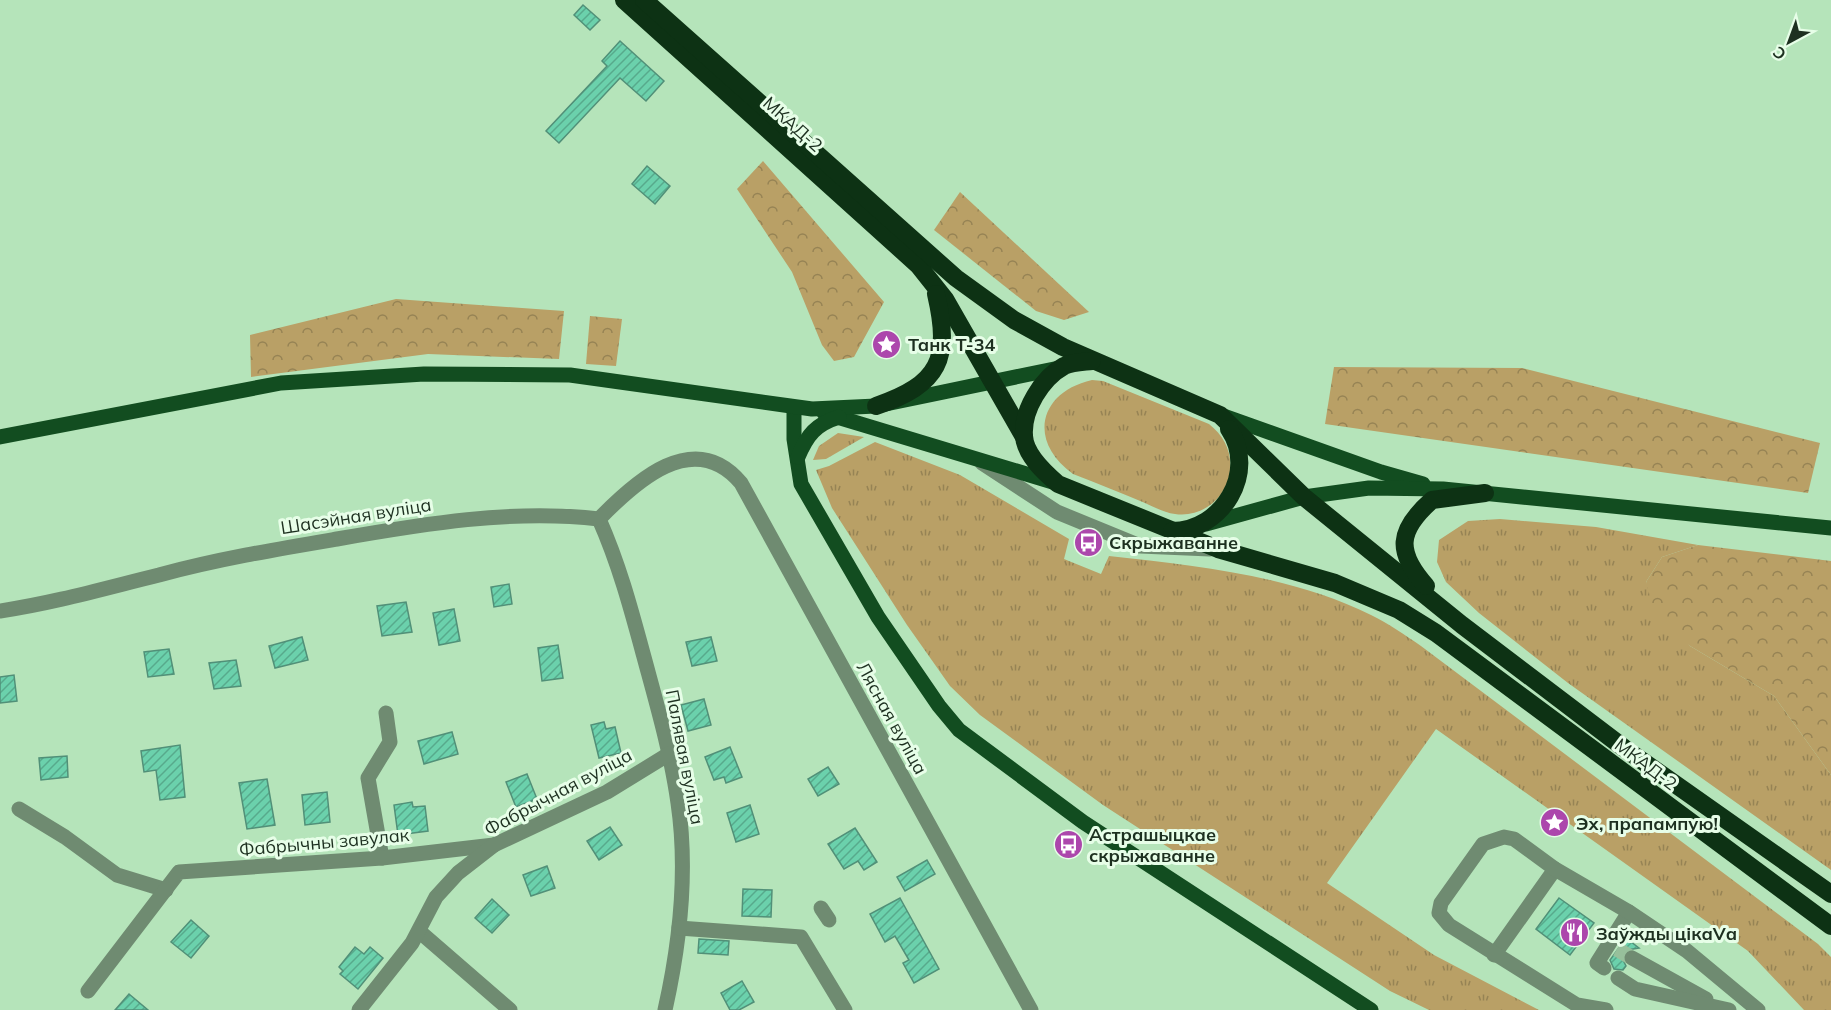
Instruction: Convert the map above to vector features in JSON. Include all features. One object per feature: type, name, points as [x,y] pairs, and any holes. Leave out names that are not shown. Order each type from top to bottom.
[{"type":"highway","name":"МКАД-2","points":[[624,0],[894,242],[933,280],[995,383],[1024,437]]},
{"type":"highway","points":[[644,0],[956,278],[1014,320],[1092,361],[1220,415],[1304,496],[1462,625],[1624,748],[1831,894]]},
{"type":"highway","points":[[876,406],[915,390],[930,375],[941,353],[944,327],[933,280]]},
{"type":"highway","points":[[1092,361],[1064,366],[1046,381],[1035,396],[1028,413],[1024,437],[1042,470],[1058,484],[1168,531],[1194,527],[1218,514],[1234,492],[1240,465],[1235,438],[1220,415]]},
{"type":"highway","points":[[1462,625],[1414,573],[1406,561],[1403,545],[1411,524],[1432,500],[1485,493]]},
{"type":"highway","name":"МКАД-2","points":[[1168,531],[1218,549],[1335,583],[1399,610],[1436,633],[1831,926]]},
{"type":"highway","points":[[1794,900],[1831,934]]},
{"type":"main road","points":[[0,437],[281,383],[424,374],[570,375],[812,409],[876,406],[995,383],[1064,366]]},
{"type":"main road","points":[[794,408],[801,484],[878,617],[939,706],[959,730],[1083,822],[1371,1010]]},
{"type":"main road","points":[[812,409],[1058,484]]},
{"type":"main road","points":[[1220,415],[1381,472],[1443,489]]},
{"type":"main road","points":[[797,460],[806,437],[825,422],[839,417]]},
{"type":"main road","points":[[1194,527],[1304,496],[1370,488],[1443,489],[1831,528]]},
{"type":"street","points":[[972,456],[1057,512],[1140,546],[1218,549]]},
{"type":"street","name":"Лясная вуліца","points":[[599,519],[638,482],[675,462],[705,459],[725,467],[741,483],[1030,1010]]},
{"type":"street","name":"Шасэйная вуліца","points":[[0,611],[92,594],[160,574],[266,551],[426,523],[504,517],[572,516],[599,519]]},
{"type":"street","name":"Палявая вуліца","points":[[599,519],[618,560],[669,754],[681,837],[679,927],[665,1010]]},
{"type":"street","points":[[382,858],[368,778],[390,742],[386,713]]},
{"type":"street","name":"Фабрычная вуліца","points":[[359,1010],[420,932],[436,897],[445,884],[494,845],[607,792],[669,754]]},
{"type":"street","points":[[19,809],[65,837],[117,875],[166,890]]},
{"type":"street","points":[[1606,1010],[1577,1005],[1449,925],[1439,913],[1446,895],[1483,844],[1504,837],[1514,839],[1555,869],[1629,912],[1687,951],[1758,1010]]},
{"type":"street","name":"Фабрычны завулак","points":[[88,991],[179,872],[382,858],[494,845]]},
{"type":"street","points":[[1494,955],[1555,869]]},
{"type":"street","points":[[1604,968],[1598,963],[1614,945],[1629,912]]},
{"type":"street","points":[[679,927],[801,937],[846,1010]]},
{"type":"street","points":[[420,932],[510,1010]]},
{"type":"street","points":[[1632,958],[1727,1009]]},
{"type":"street","points":[[1618,978],[1635,989],[1727,1009]]},
{"type":"green space","points":[[763,161],[884,302],[854,357],[834,361],[822,345],[792,272],[737,189]]},
{"type":"green space","points":[[960,192],[1089,312],[1064,320],[1036,311],[934,230]]},
{"type":"green space","points":[[396,299],[564,311],[559,359],[428,354],[251,377],[250,335]]},
{"type":"green space","points":[[590,316],[622,319],[616,366],[586,364]]},
{"type":"green space","points":[[1334,367],[1522,368],[1820,443],[1808,493],[1325,424]]},
{"type":"green space","points":[[1092,380],[1103,381],[1209,424],[1223,439],[1230,457],[1228,481],[1218,498],[1195,513],[1171,513],[1073,474],[1058,461],[1049,447],[1045,433],[1045,419],[1051,406],[1060,395],[1074,386]]},
{"type":"green space","points":[[838,433],[864,437],[826,459],[813,460],[819,446]]},
{"type":"green space","points":[[875,442],[960,475],[1069,539],[1064,559],[1101,574],[1109,556],[1243,574],[1276,581],[1340,601],[1390,625],[1818,944],[1831,957],[1831,1010],[1804,1010],[1748,951],[1436,729],[1327,883],[1434,955],[1539,1010],[1429,1010],[1390,991],[1103,805],[980,715],[950,686],[907,625],[832,508],[816,470],[829,466]]},
{"type":"green space","points":[[1500,519],[1596,527],[1698,545],[1662,557],[1646,582],[1690,646],[1774,696],[1831,775],[1831,870],[1568,683],[1479,613],[1446,582],[1437,562],[1439,540],[1468,521]]},
{"type":"green space","points":[[1698,545],[1831,561],[1831,775],[1774,696],[1690,646],[1654,611],[1646,582],[1662,557]]},
{"type":"building","points":[[583,5],[600,20],[590,30],[574,15]]},
{"type":"building","points":[[620,41],[664,81],[646,101],[620,78],[559,143],[546,131],[607,66],[602,61]]},
{"type":"building","points":[[647,166],[670,186],[655,204],[632,184]]},
{"type":"building","points":[[509,584],[512,604],[494,607],[491,587]]},
{"type":"building","points":[[406,602],[412,632],[382,636],[377,606]]},
{"type":"building","points":[[454,609],[460,641],[439,645],[433,613]]},
{"type":"building","points":[[302,637],[308,660],[275,668],[269,646]]},
{"type":"building","points":[[711,637],[717,661],[692,666],[686,642]]},
{"type":"building","points":[[558,645],[563,678],[542,681],[538,648]]},
{"type":"building","points":[[169,649],[174,674],[148,677],[144,652]]},
{"type":"building","points":[[236,660],[241,686],[214,689],[209,663]]},
{"type":"building","points":[[14,675],[17,701],[0,703],[0,677]]},
{"type":"building","points":[[704,699],[711,725],[688,731],[681,705]]},
{"type":"building","points":[[604,722],[606,729],[615,727],[621,753],[599,758],[591,725]]},
{"type":"building","points":[[452,732],[458,754],[424,764],[418,741]]},
{"type":"building","points":[[180,745],[185,797],[160,800],[156,770],[144,772],[141,751]]},
{"type":"building","points":[[730,747],[742,777],[726,783],[724,777],[714,780],[705,757]]},
{"type":"building","points":[[67,756],[68,777],[41,780],[39,758]]},
{"type":"building","points":[[828,767],[839,784],[818,796],[808,779]]},
{"type":"building","points":[[527,774],[537,799],[516,807],[506,782]]},
{"type":"building","points":[[267,779],[275,825],[247,829],[239,783]]},
{"type":"building","points":[[327,792],[330,822],[305,825],[302,795]]},
{"type":"building","points":[[412,802],[413,807],[425,806],[428,831],[398,835],[394,805]]},
{"type":"building","points":[[750,805],[759,834],[736,842],[727,813]]},
{"type":"building","points":[[610,827],[622,845],[599,860],[587,841]]},
{"type":"building","points":[[855,828],[877,862],[864,870],[858,861],[844,869],[828,844]]},
{"type":"building","points":[[927,860],[935,874],[905,891],[897,877]]},
{"type":"building","points":[[547,866],[555,888],[531,896],[523,875]]},
{"type":"building","points":[[743,889],[772,890],[771,917],[742,916]]},
{"type":"building","points":[[900,898],[939,969],[914,983],[903,963],[909,960],[895,936],[885,942],[870,914]]},
{"type":"building","points":[[1559,898],[1594,923],[1570,955],[1536,929]]},
{"type":"building","points":[[492,899],[509,915],[492,933],[475,918]]},
{"type":"building","points":[[191,920],[209,936],[191,958],[171,942]]},
{"type":"building","points":[[1626,938],[1639,948],[1627,950],[1622,958],[1626,966],[1623,970],[1614,969],[1610,960]]},
{"type":"building","points":[[699,939],[729,941],[728,955],[698,953]]},
{"type":"building","points":[[355,947],[364,954],[370,947],[383,958],[358,989],[340,974],[343,971],[339,967]]},
{"type":"building","points":[[742,981],[754,1002],[739,1010],[730,1010],[721,993]]},
{"type":"building","points":[[129,994],[148,1010],[115,1010]]},
{"type":"tunnel","points":[[1617,949],[1632,958]]},
{"type":"place","name":"Танк Т-34","points":[[887,344]]},
{"type":"place","name":"Скрыжаванне","points":[[1088,542]]},
{"type":"place","name":"Эх, прапампую!","points":[[1555,823]]},
{"type":"place","name":"Астрашыцкае скрыжаванне","points":[[1068,844]]},
{"type":"place","name":"Заўжды цікаVа","points":[[1575,933]]}]
